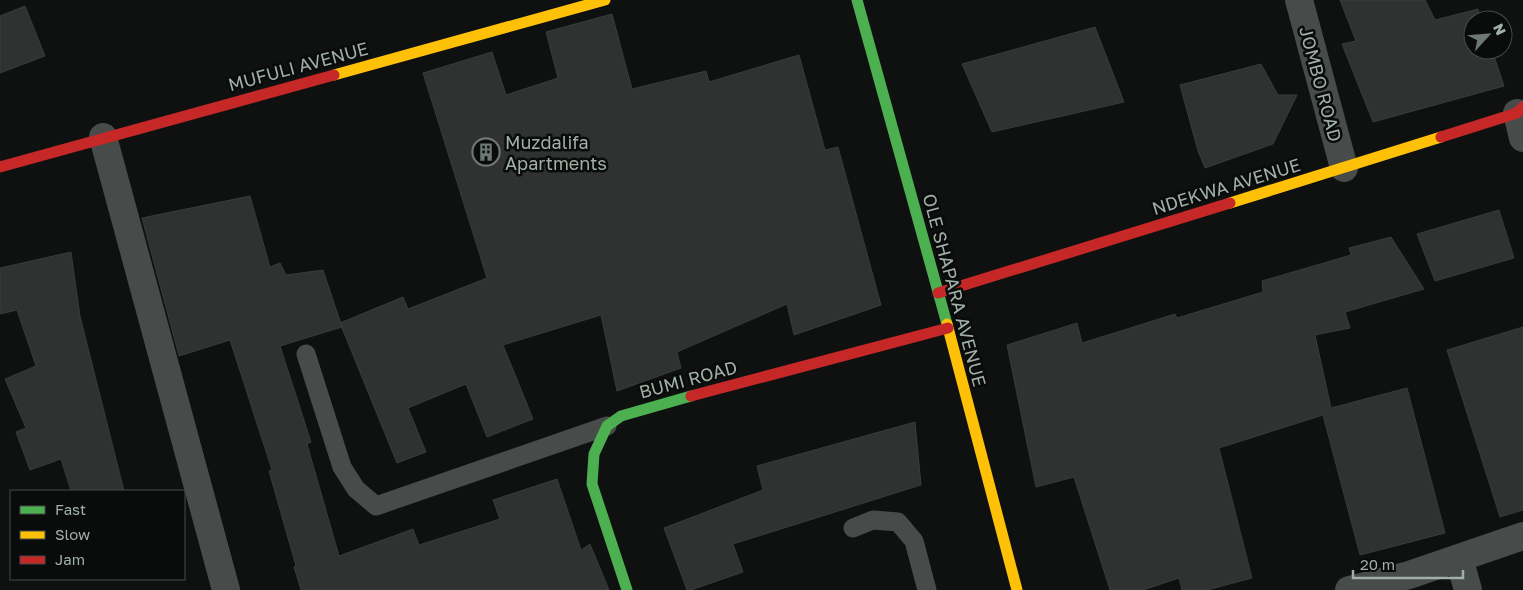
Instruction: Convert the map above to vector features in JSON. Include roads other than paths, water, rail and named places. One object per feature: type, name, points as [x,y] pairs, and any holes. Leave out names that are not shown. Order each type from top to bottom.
[{"type":"street","name":"MUFULI AVENUE","points":[[0,167],[103,137],[605,0]]},
{"type":"street","name":"OLE SHAPARA AVENUE","points":[[857,0],[948,328],[1017,590]]},
{"type":"street","name":"JOMBO ROAD","points":[[1299,0],[1344,168]]},
{"type":"street","name":"NDEKWA AVENUE","points":[[938,293],[1344,168],[1521,119]]},
{"type":"street","points":[[103,137],[226,590]]},
{"type":"street","name":"BUMI ROAD","points":[[607,426],[621,416],[630,413],[948,328]]},
{"type":"street","points":[[607,426],[594,454],[592,484],[627,590]]},
{"type":"street","points":[[1349,590],[1409,575],[1523,536]]},
{"type":"street","points":[[1460,558],[1468,590]]},
{"type":"lane","points":[[306,354],[342,467],[356,489],[376,506],[607,426]]},
{"type":"lane","points":[[853,528],[873,520],[898,522],[914,541],[927,590]]},
{"type":"place","name":"Muzdalifa Apartments","points":[[486,152]]}]
